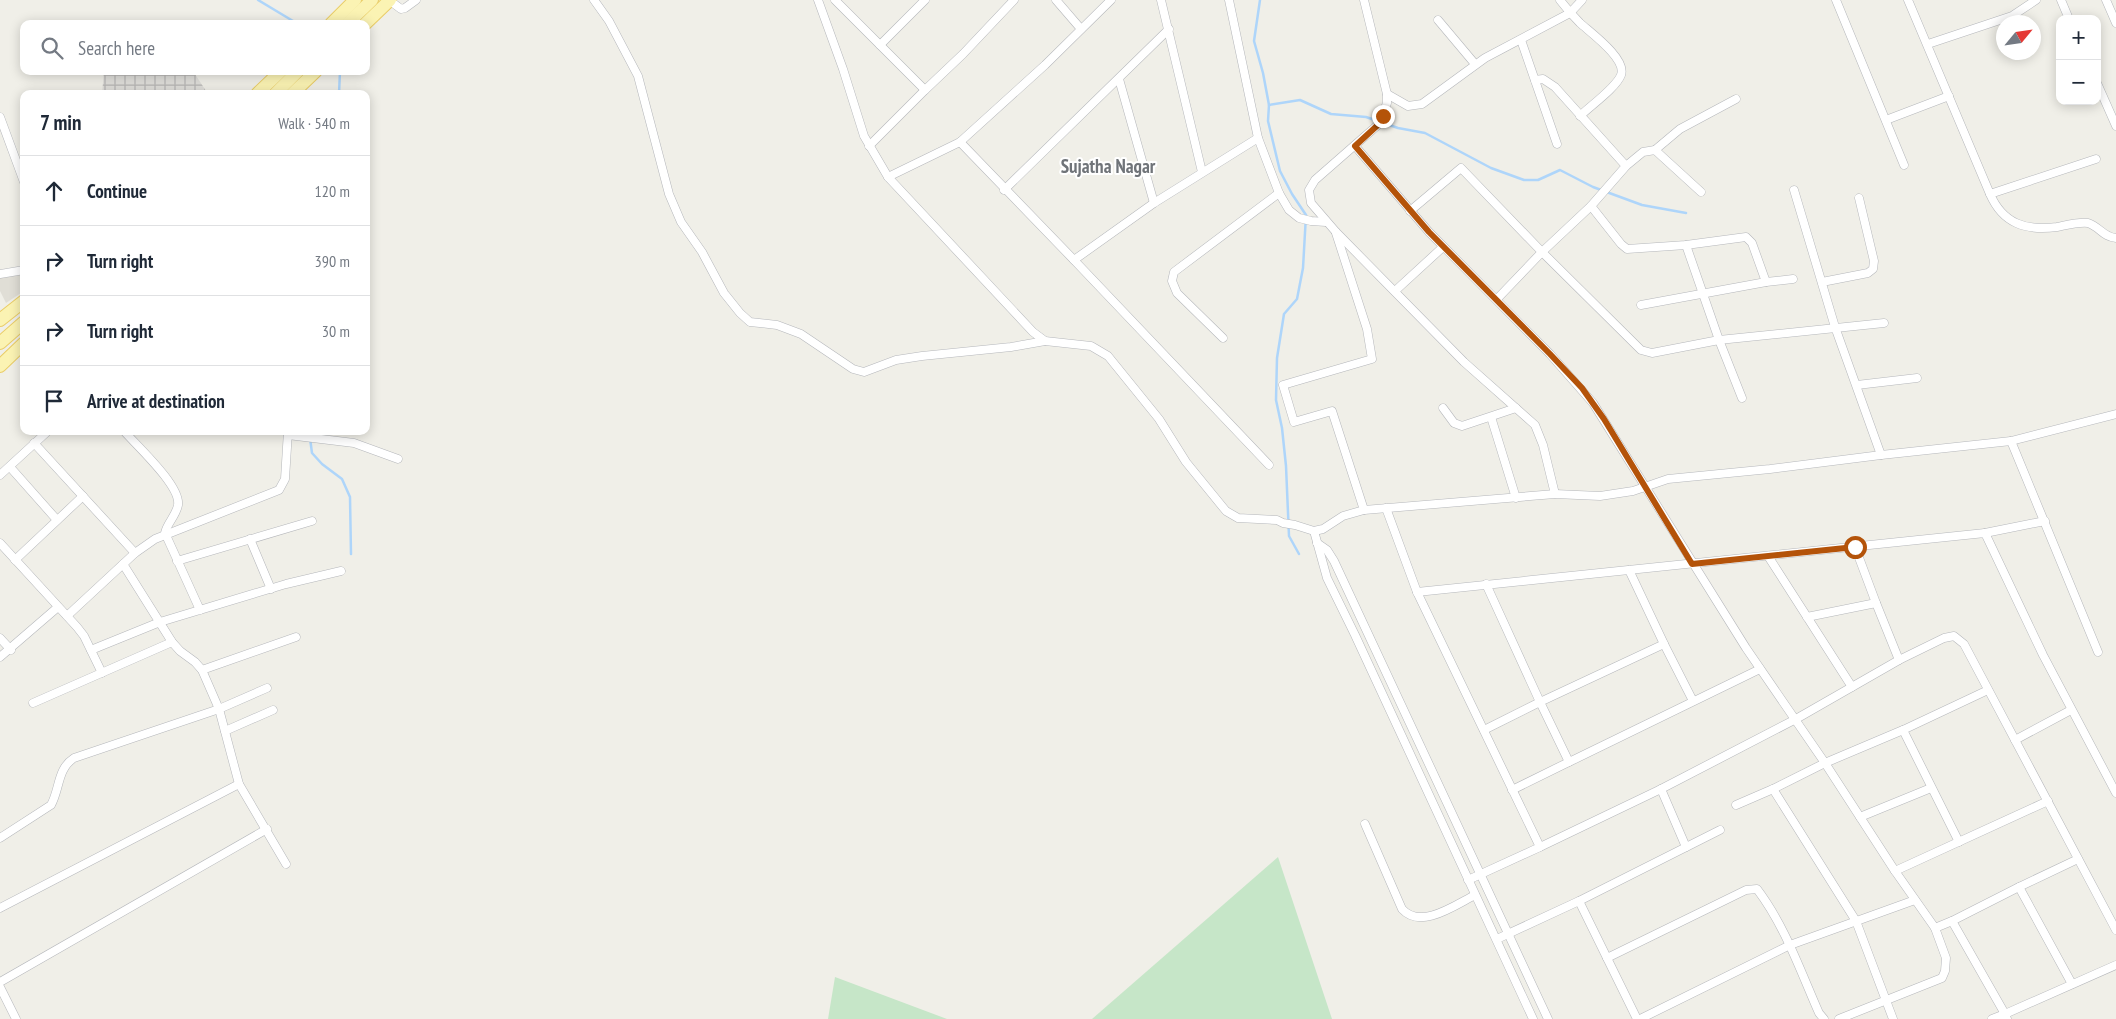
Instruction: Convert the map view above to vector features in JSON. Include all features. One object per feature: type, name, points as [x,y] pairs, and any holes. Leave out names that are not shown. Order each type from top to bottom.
[{"type":"main road","points":[[335,20],[355,0]]},
{"type":"main road","points":[[351,20],[372,0]]},
{"type":"main road","points":[[369,20],[390,0]]},
{"type":"main road","points":[[261,90],[277,75]]},
{"type":"main road","points":[[280,90],[294,75]]},
{"type":"main road","points":[[296,90],[312,75]]},
{"type":"main road","points":[[0,320],[20,303]]},
{"type":"main road","points":[[0,343],[20,326]]},
{"type":"main road","points":[[0,366],[20,347]]},
{"type":"street","points":[[390,0],[401,9],[416,0]]},
{"type":"street","points":[[594,0],[609,21],[638,76],[669,194],[680,222],[702,252],[724,293],[750,322],[777,325],[801,334],[853,369],[864,372],[896,360],[1011,347],[1045,341],[1091,346],[1108,356],[1159,419],[1186,462],[1226,511],[1238,518],[1277,520],[1314,531],[1323,529],[1343,516],[1364,510],[1555,494],[1600,496],[1633,491],[1668,479],[2011,441],[2116,414]]},
{"type":"street","points":[[818,0],[869,146],[888,177],[1033,332],[1045,341]]},
{"type":"street","points":[[836,0],[925,90]]},
{"type":"street","points":[[880,45],[925,0]]},
{"type":"street","points":[[869,146],[963,54],[1014,0]]},
{"type":"street","points":[[1056,0],[1080,30]]},
{"type":"street","points":[[888,177],[960,142],[1045,65],[1111,0]]},
{"type":"street","points":[[1161,0],[1202,172]]},
{"type":"street","points":[[1229,0],[1258,138],[1279,193],[1289,210],[1299,218],[1326,222]]},
{"type":"street","points":[[1364,0],[1387,94],[1384,112],[1379,124],[1328,167],[1311,185],[1309,190],[1311,202],[1326,222],[1464,362],[1530,420],[1539,432],[1555,494]]},
{"type":"street","points":[[1560,0],[1608,48],[1619,62],[1622,72],[1613,86],[1580,116]]},
{"type":"street","points":[[1387,94],[1408,106],[1418,106],[1431,99],[1476,64],[1570,12],[1582,0]]},
{"type":"street","points":[[1836,0],[1904,165]]},
{"type":"street","points":[[1908,0],[1998,210],[2009,220],[2028,226],[2042,228],[2088,223],[2092,224],[2106,236],[2116,238]]},
{"type":"street","points":[[1928,44],[2012,16],[2036,0]]},
{"type":"street","points":[[2061,0],[2067,15]]},
{"type":"street","points":[[2106,0],[2116,23]]},
{"type":"street","points":[[1438,20],[1476,64]]},
{"type":"street","points":[[1004,190],[1119,80],[1169,29]]},
{"type":"street","points":[[1521,40],[1557,144]]},
{"type":"street","points":[[1535,80],[1543,79],[1551,84],[1626,166]]},
{"type":"street","points":[[1119,80],[1154,203]]},
{"type":"street","points":[[2101,92],[2116,126]]},
{"type":"street","points":[[1886,120],[1949,96]]},
{"type":"street","points":[[1496,299],[1591,206],[1626,166],[1643,152],[1655,150],[1680,129],[1736,99]]},
{"type":"street","points":[[0,117],[20,171]]},
{"type":"street","points":[[1074,260],[1154,203],[1258,138]]},
{"type":"street","points":[[960,142],[1269,465]]},
{"type":"street","points":[[1355,146],[1443,247],[1582,388],[1604,419],[1692,564],[1760,669],[1796,719],[1914,900],[1935,928],[1946,958],[1944,974],[1938,981],[1839,1019]]},
{"type":"street","points":[[1655,150],[1701,192]]},
{"type":"street","points":[[1990,194],[2096,159]]},
{"type":"street","points":[[1410,211],[1462,168],[1542,252],[1641,350],[1652,352],[1719,340],[1884,323]]},
{"type":"street","points":[[1794,190],[1835,327],[1881,455]]},
{"type":"street","points":[[1223,338],[1177,293],[1172,281],[1174,272],[1279,193]]},
{"type":"street","points":[[1822,282],[1868,273],[1873,269],[1874,261],[1860,198]]},
{"type":"street","points":[[1591,206],[1627,249],[1686,245],[1746,237],[1752,243],[1766,282]]},
{"type":"street","points":[[1336,232],[1367,329],[1372,359],[1283,385],[1294,422],[1332,411],[1364,510]]},
{"type":"street","points":[[1686,245],[1719,340],[1742,398]]},
{"type":"street","points":[[1395,292],[1443,247]]},
{"type":"street","points":[[0,274],[20,271]]},
{"type":"street","points":[[1642,305],[1766,282],[1793,279]]},
{"type":"street","points":[[1857,385],[1917,378]]},
{"type":"street","points":[[1443,408],[1454,423],[1462,426],[1516,408]]},
{"type":"street","points":[[1491,417],[1516,498]]},
{"type":"street","points":[[0,475],[43,435]]},
{"type":"street","points":[[127,435],[171,485],[177,496],[177,509],[168,523],[165,534],[200,610]]},
{"type":"street","points":[[67,616],[135,553],[165,534],[265,497],[278,490],[285,480],[288,435]]},
{"type":"street","points":[[295,435],[354,443],[398,459]]},
{"type":"street","points":[[2011,441],[2098,652]]},
{"type":"street","points":[[34,443],[135,553]]},
{"type":"street","points":[[10,467],[57,520]]},
{"type":"street","points":[[15,560],[83,496]]},
{"type":"street","points":[[1386,508],[1417,592],[1540,848]]},
{"type":"street","points":[[177,561],[312,522]]},
{"type":"street","points":[[1417,592],[1985,534],[2044,522]]},
{"type":"street","points":[[1314,531],[1327,578],[1533,1019]]},
{"type":"street","points":[[1985,534],[2071,710],[2116,793]]},
{"type":"street","points":[[250,540],[271,589]]},
{"type":"street","points":[[0,543],[84,636],[102,673]]},
{"type":"street","points":[[1317,543],[1331,555],[1548,1019]]},
{"type":"street","points":[[1855,547],[1899,660]]},
{"type":"street","points":[[1768,556],[1852,687]]},
{"type":"street","points":[[123,564],[172,642],[202,670],[219,709],[239,784],[286,864]]},
{"type":"street","points":[[1629,570],[1693,701]]},
{"type":"street","points":[[91,650],[160,622],[271,589],[342,571]]},
{"type":"street","points":[[1486,584],[1569,762]]},
{"type":"street","points":[[1807,617],[1876,603]]},
{"type":"street","points":[[0,658],[58,607]]},
{"type":"street","points":[[1468,880],[1540,848],[1661,789],[1796,719],[1899,660],[1944,638],[1954,636],[1964,644],[2116,930]]},
{"type":"street","points":[[202,670],[296,637]]},
{"type":"street","points":[[0,638],[11,650]]},
{"type":"street","points":[[33,703],[172,642]]},
{"type":"street","points":[[1484,730],[1664,644]]},
{"type":"street","points":[[1512,790],[1760,669]]},
{"type":"street","points":[[0,838],[51,805],[63,769],[74,758],[219,709],[267,688]]},
{"type":"street","points":[[1736,805],[1773,790],[1825,763],[1988,690]]},
{"type":"street","points":[[225,731],[273,710]]},
{"type":"street","points":[[2015,740],[2071,710]]},
{"type":"street","points":[[1902,730],[1959,842]]},
{"type":"street","points":[[0,908],[239,784]]},
{"type":"street","points":[[1860,817],[1931,788]]},
{"type":"street","points":[[1661,789],[1686,847]]},
{"type":"street","points":[[1773,790],[1856,922],[1893,1019]]},
{"type":"street","points":[[1895,871],[2048,801]]},
{"type":"street","points":[[1365,824],[1402,909],[1406,913],[1418,918],[1427,917],[1475,895]]},
{"type":"street","points":[[0,982],[267,829]]},
{"type":"street","points":[[1497,939],[1579,901],[1720,830]]},
{"type":"street","points":[[1935,928],[2078,859]]},
{"type":"street","points":[[2019,887],[2072,984]]},
{"type":"street","points":[[1607,958],[1746,890],[1757,889],[1790,945],[1819,1013],[1824,1019]]},
{"type":"street","points":[[1579,901],[1639,1019],[1790,945],[1914,900]]},
{"type":"street","points":[[1952,921],[2006,1016]]},
{"type":"street","points":[[1992,1019],[2006,1016],[2116,965]]},
{"type":"street","points":[[0,988],[16,1019]]},
{"type":"shaded area","points":[[104,75],[196,75],[205,90],[102,90]]},
{"type":"shaded area","points":[[20,273],[20,294],[6,303],[0,291],[0,276]]},
{"type":"green space","points":[[1278,857],[1332,1019],[1092,1019]]},
{"type":"green space","points":[[835,977],[947,1019],[828,1019]]},
{"type":"waterway","points":[[258,0],[291,20]]},
{"type":"waterway","points":[[1260,0],[1254,41],[1269,105],[1268,121],[1280,171],[1306,215],[1303,268],[1297,299],[1284,314],[1277,358],[1276,400],[1282,428],[1286,466],[1289,536],[1299,554]]},
{"type":"waterway","points":[[339,90],[340,75]]},
{"type":"waterway","points":[[1269,105],[1300,100],[1331,114],[1366,117],[1398,128],[1425,133],[1491,168],[1524,180],[1538,180],[1560,170],[1593,187],[1642,205],[1686,213]]},
{"type":"waterway","points":[[310,435],[312,453],[322,464],[342,479],[350,497],[351,554]]},
{"type":"district","name":"Sujatha Nagar","points":[[1108,166]]},
{"type":"route","points":[[1383,116],[1371,134],[1355,146],[1429,232],[1582,388],[1604,419],[1692,564],[1855,547]]}]
